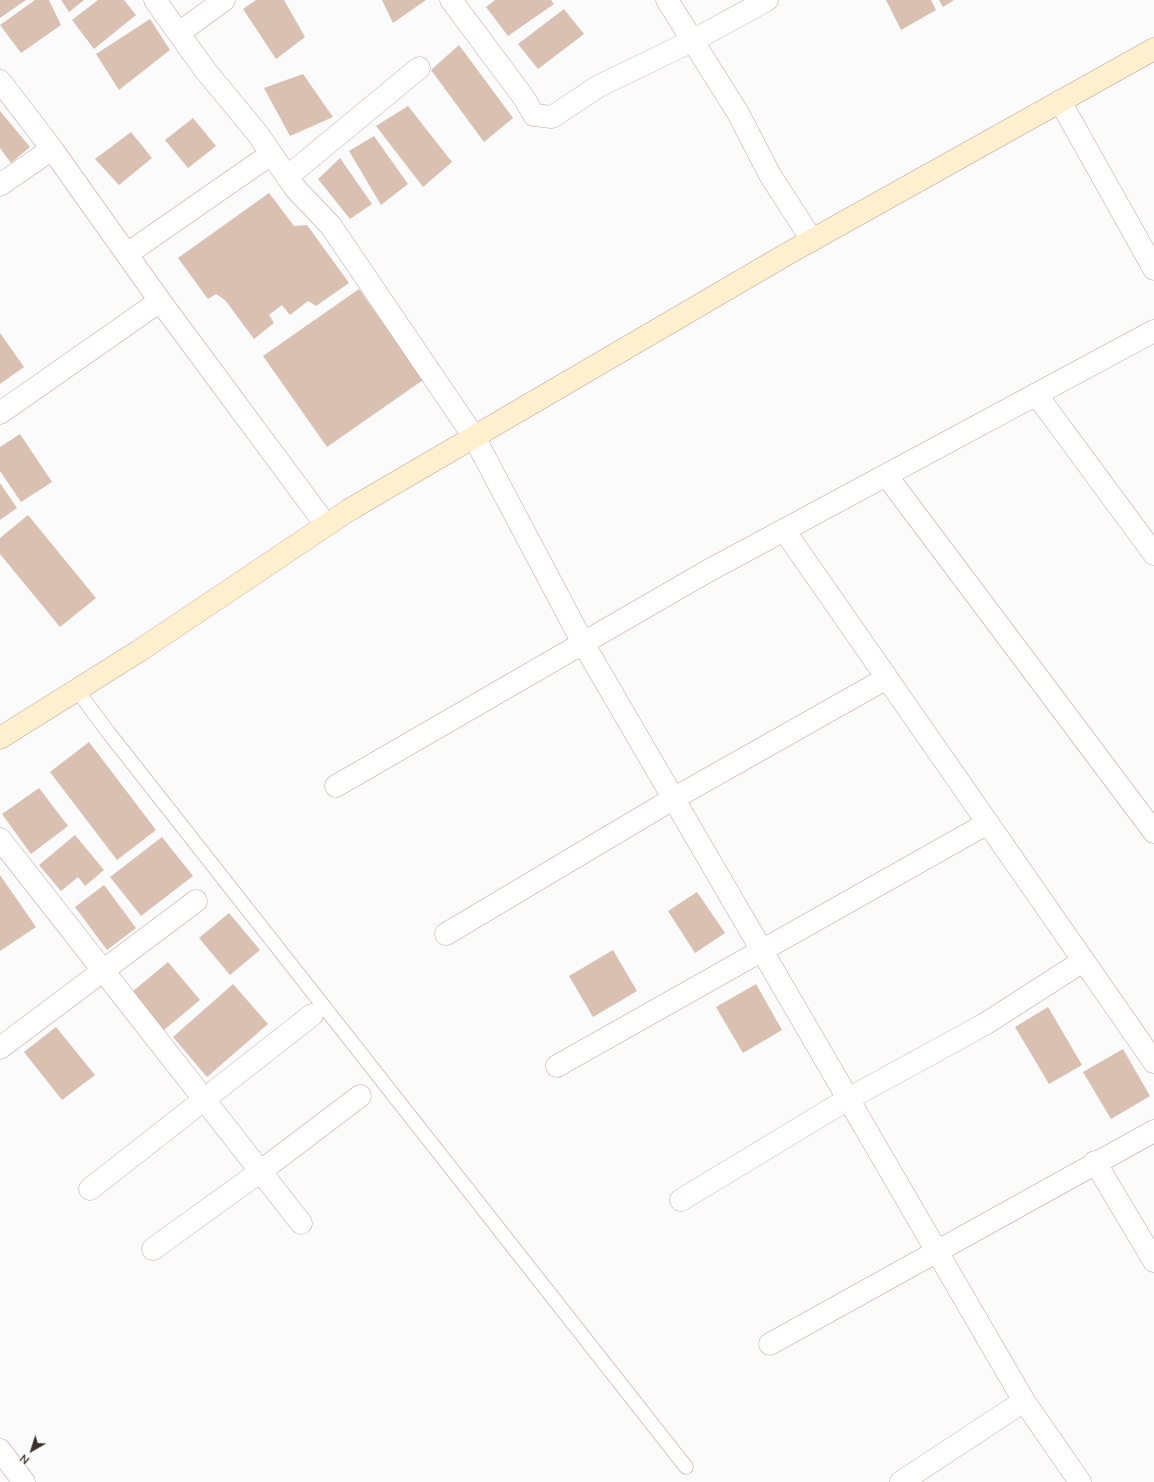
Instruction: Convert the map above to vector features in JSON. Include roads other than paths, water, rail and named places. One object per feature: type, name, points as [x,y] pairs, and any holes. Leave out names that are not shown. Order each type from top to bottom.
[{"type":"street","points":[[155,0],[205,70],[257,133],[295,188],[331,226],[474,437],[583,643],[673,799],[1024,1401],[1080,1482]]},
{"type":"street","points":[[179,33],[224,0]]},
{"type":"street","points":[[451,0],[524,98],[534,115],[552,117],[599,86],[692,41],[767,0]]},
{"type":"street","points":[[667,0],[738,113],[770,175],[812,240]]},
{"type":"street","points":[[0,738],[139,650],[349,510],[812,240],[1154,49]]},
{"type":"street","points":[[287,177],[419,68]]},
{"type":"street","points":[[0,80],[52,149],[160,301],[326,525]]},
{"type":"street","points":[[1060,101],[1154,269]]},
{"type":"street","points":[[0,185],[52,149]]},
{"type":"street","points":[[127,254],[271,154]]},
{"type":"street","points":[[0,413],[160,301]]},
{"type":"street","points":[[336,786],[706,572],[1154,331]]},
{"type":"street","points":[[1036,394],[1154,554]]},
{"type":"street","points":[[886,475],[1154,832]]},
{"type":"street","points":[[784,530],[1154,1062]]},
{"type":"street","points":[[446,934],[673,799],[887,678]]},
{"type":"street","points":[[557,1066],[988,823]]},
{"type":"street","points":[[0,839],[301,1223]]},
{"type":"street","points":[[0,1048],[196,901]]},
{"type":"street","points":[[681,1200],[848,1099],[985,1024],[1083,961]]},
{"type":"street","points":[[90,1189],[312,1015]]},
{"type":"street","points":[[153,1249],[261,1171],[360,1096]]},
{"type":"street","points":[[770,1344],[1154,1130]]},
{"type":"street","points":[[1095,1162],[1154,1261]]},
{"type":"street","points":[[901,1482],[1024,1401]]},
{"type":"street","points":[[0,1450],[24,1482]]},
{"type":"lane","points":[[76,689],[123,751],[686,1467]]}]
